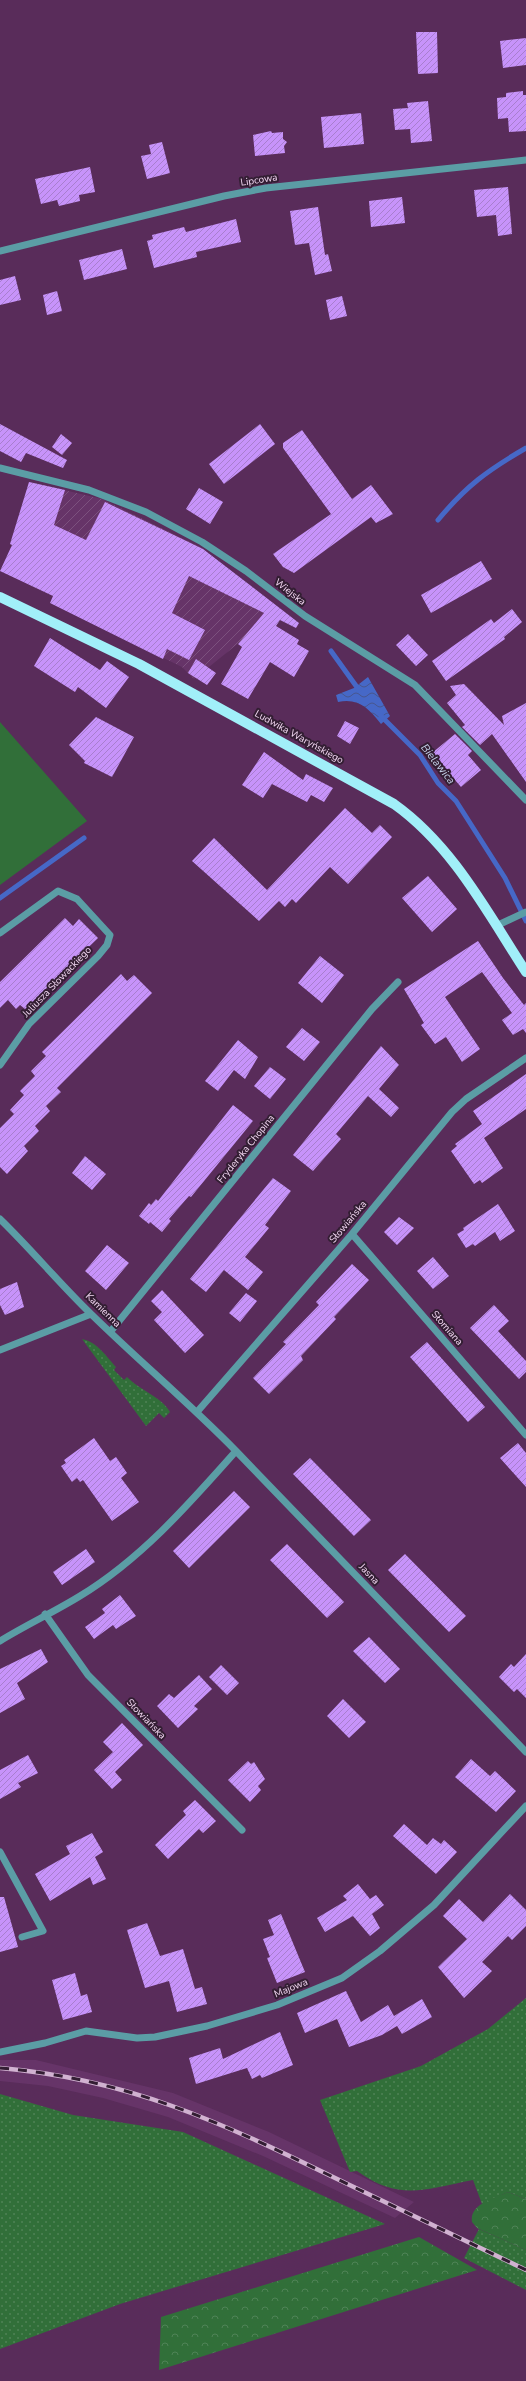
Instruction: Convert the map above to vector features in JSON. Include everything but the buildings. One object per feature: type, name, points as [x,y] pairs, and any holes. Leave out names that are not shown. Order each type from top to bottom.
[{"type":"main road","name":"Ludwika Waryńskiego","points":[[0,597],[139,664],[394,804],[417,822],[438,843],[526,972]]},
{"type":"street","name":"Lipcowa","points":[[0,250],[224,196],[266,188],[526,160]]},
{"type":"street","name":"Wiejska","points":[[0,468],[89,490],[146,512],[202,542],[246,571],[305,616],[415,684],[526,800]]},
{"type":"street","name":"Juliusza Słowackiego","points":[[0,932],[58,891],[77,899],[110,935],[107,945],[62,994],[29,1024],[0,1065]]},
{"type":"street","points":[[496,926],[526,912]]},
{"type":"street","name":"Fryderyka Chopina","points":[[111,1331],[372,1009],[398,982]]},
{"type":"street","name":"Słowiańska","points":[[197,1412],[352,1234],[452,1112],[466,1099],[526,1058]]},
{"type":"street","name":"Kamienna","points":[[0,1219],[34,1251],[91,1314],[111,1331],[170,1390],[197,1412]]},
{"type":"street","name":"Słomiana","points":[[352,1234],[526,1435]]},
{"type":"street","points":[[0,1350],[91,1314]]},
{"type":"street","name":"Jasna","points":[[197,1412],[526,1752]]},
{"type":"street","points":[[0,1641],[45,1614],[80,1596],[152,1540],[194,1499],[236,1451]]},
{"type":"street","name":"Słowiańska","points":[[45,1614],[88,1675],[242,1830]]},
{"type":"street","name":"Majowa","points":[[0,2052],[45,2043],[86,2031],[137,2038],[155,2037],[207,2026],[277,2004],[342,1978],[380,1951],[434,1905],[526,1806]]},
{"type":"street","points":[[0,1852],[43,1931],[22,1937]]},
{"type":"shaded area","points":[[30,482],[102,499],[200,547],[276,609],[267,620],[194,679],[182,667],[54,604],[66,575],[11,550]]},
{"type":"shaded area","points":[[0,2060],[36,2060],[173,2093],[269,2132],[414,2202],[395,2218],[263,2156],[168,2117],[103,2098],[48,2086],[0,2081]]},
{"type":"green space","points":[[0,722],[87,821],[0,885]]},
{"type":"green space","points":[[82,1339],[97,1346],[116,1367],[114,1370],[124,1380],[127,1377],[162,1402],[170,1412],[164,1418],[159,1413],[146,1426]]},
{"type":"green space","points":[[526,1998],[526,2199],[508,2192],[482,2204],[473,2180],[427,2189],[400,2190],[372,2181],[357,2171],[350,2172],[320,2100],[421,2066],[488,2029]]},
{"type":"green space","points":[[0,2094],[73,2115],[183,2132],[385,2224],[120,2304],[0,2349]]},
{"type":"green space","points":[[508,2192],[526,2199],[526,2250],[477,2228],[472,2222],[472,2216],[479,2206],[490,2199]]},
{"type":"green space","points":[[479,2229],[526,2250],[526,2290],[464,2258]]},
{"type":"green space","points":[[419,2237],[477,2270],[159,2370],[161,2317]]},
{"type":"water","points":[[368,677],[390,716],[381,724],[367,709],[357,703],[345,701],[338,702],[336,695],[354,688]]},
{"type":"waterway","points":[[438,520],[468,488],[489,471],[526,448]]},
{"type":"waterway","name":"Bielawica","points":[[331,651],[359,690]]},
{"type":"waterway","name":"Bielawica","points":[[381,716],[420,755],[438,783],[456,801],[505,878],[526,921]]},
{"type":"waterway","points":[[0,898],[84,838]]},
{"type":"railway","points":[[0,2068],[90,2082],[132,2093],[212,2121],[251,2138],[526,2270]]}]
